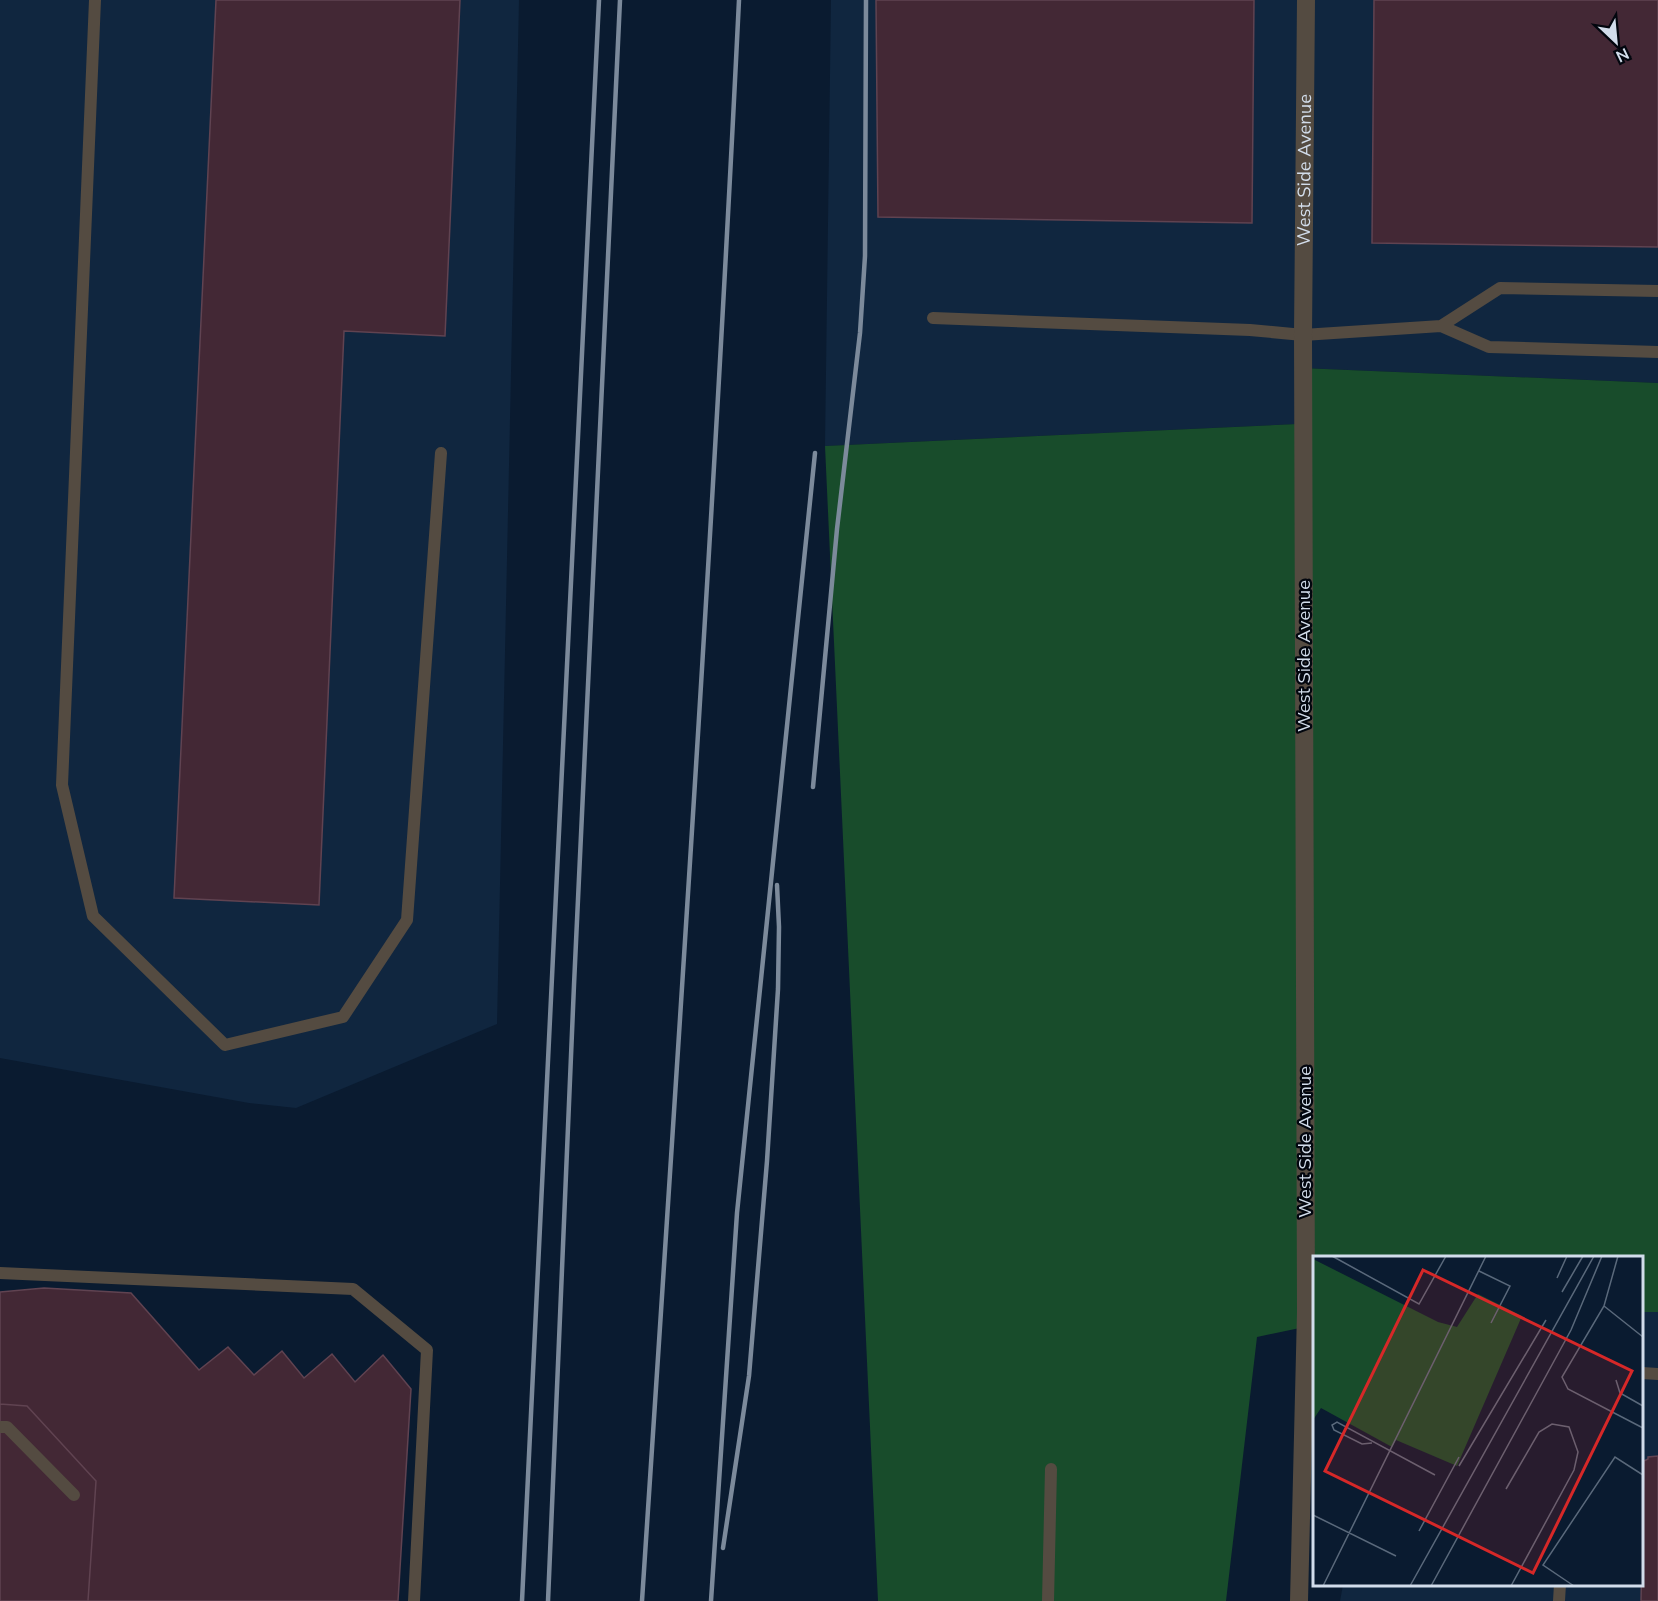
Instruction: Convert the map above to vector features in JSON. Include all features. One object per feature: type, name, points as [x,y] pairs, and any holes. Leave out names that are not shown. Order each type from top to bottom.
[{"type":"street","name":"West Side Avenue","points":[[1299,1601],[1306,1312],[1303,335],[1306,0]]},
{"type":"lane","points":[[95,0],[62,785],[93,916],[225,1045],[343,1017],[407,920],[441,453]]},
{"type":"lane","points":[[1441,326],[1500,288],[1658,291]]},
{"type":"lane","points":[[933,318],[1250,330],[1303,335],[1441,326],[1489,347],[1658,352]]},
{"type":"lane","points":[[0,1273],[353,1289],[427,1350],[414,1601]]},
{"type":"lane","points":[[1643,1373],[1658,1374]]},
{"type":"lane","points":[[0,1426],[7,1427],[74,1495]]},
{"type":"lane","points":[[1048,1601],[1051,1469]]},
{"type":"lane","points":[[1559,1601],[1560,1586]]},
{"type":"shaded area","points":[[0,0],[519,0],[497,1024],[296,1108],[249,1103],[0,1058]]},
{"type":"shaded area","points":[[831,0],[1658,0],[1658,383],[1301,368],[1297,424],[825,446]]},
{"type":"shaded area","points":[[1643,1312],[1658,1312],[1658,1601],[1340,1601],[1343,1586],[1643,1586]]},
{"type":"green space","points":[[1301,368],[1658,383],[1658,1312],[1643,1312],[1643,1256],[1313,1256],[1313,1325],[1257,1337],[1226,1601],[878,1601],[825,446],[1297,424]]},
{"type":"building","points":[[216,0],[460,0],[445,336],[344,331],[319,905],[174,898]]},
{"type":"building","points":[[876,0],[1254,0],[1252,223],[878,217]]},
{"type":"building","points":[[1374,0],[1658,0],[1658,247],[1372,243]]},
{"type":"building","points":[[44,1288],[131,1293],[199,1370],[228,1347],[254,1375],[282,1351],[304,1378],[332,1354],[355,1382],[383,1355],[411,1389],[398,1601],[88,1601],[96,1481],[27,1406],[0,1404],[0,1292]]},
{"type":"building","points":[[0,1404],[27,1406],[96,1481],[88,1601],[0,1601]]},
{"type":"building","points":[[1658,1456],[1658,1601],[1641,1601],[1644,1461],[1648,1457]]},
{"type":"railway","points":[[522,1601],[599,0]]},
{"type":"railway","points":[[548,1601],[620,0]]},
{"type":"railway","points":[[642,1601],[706,600],[739,0]]},
{"type":"railway","points":[[813,787],[837,529],[860,333],[865,256],[866,0]]},
{"type":"railway","points":[[711,1601],[737,1213],[815,453]]},
{"type":"railway","points":[[723,1548],[749,1376],[767,1161],[778,989],[777,885]]}]
